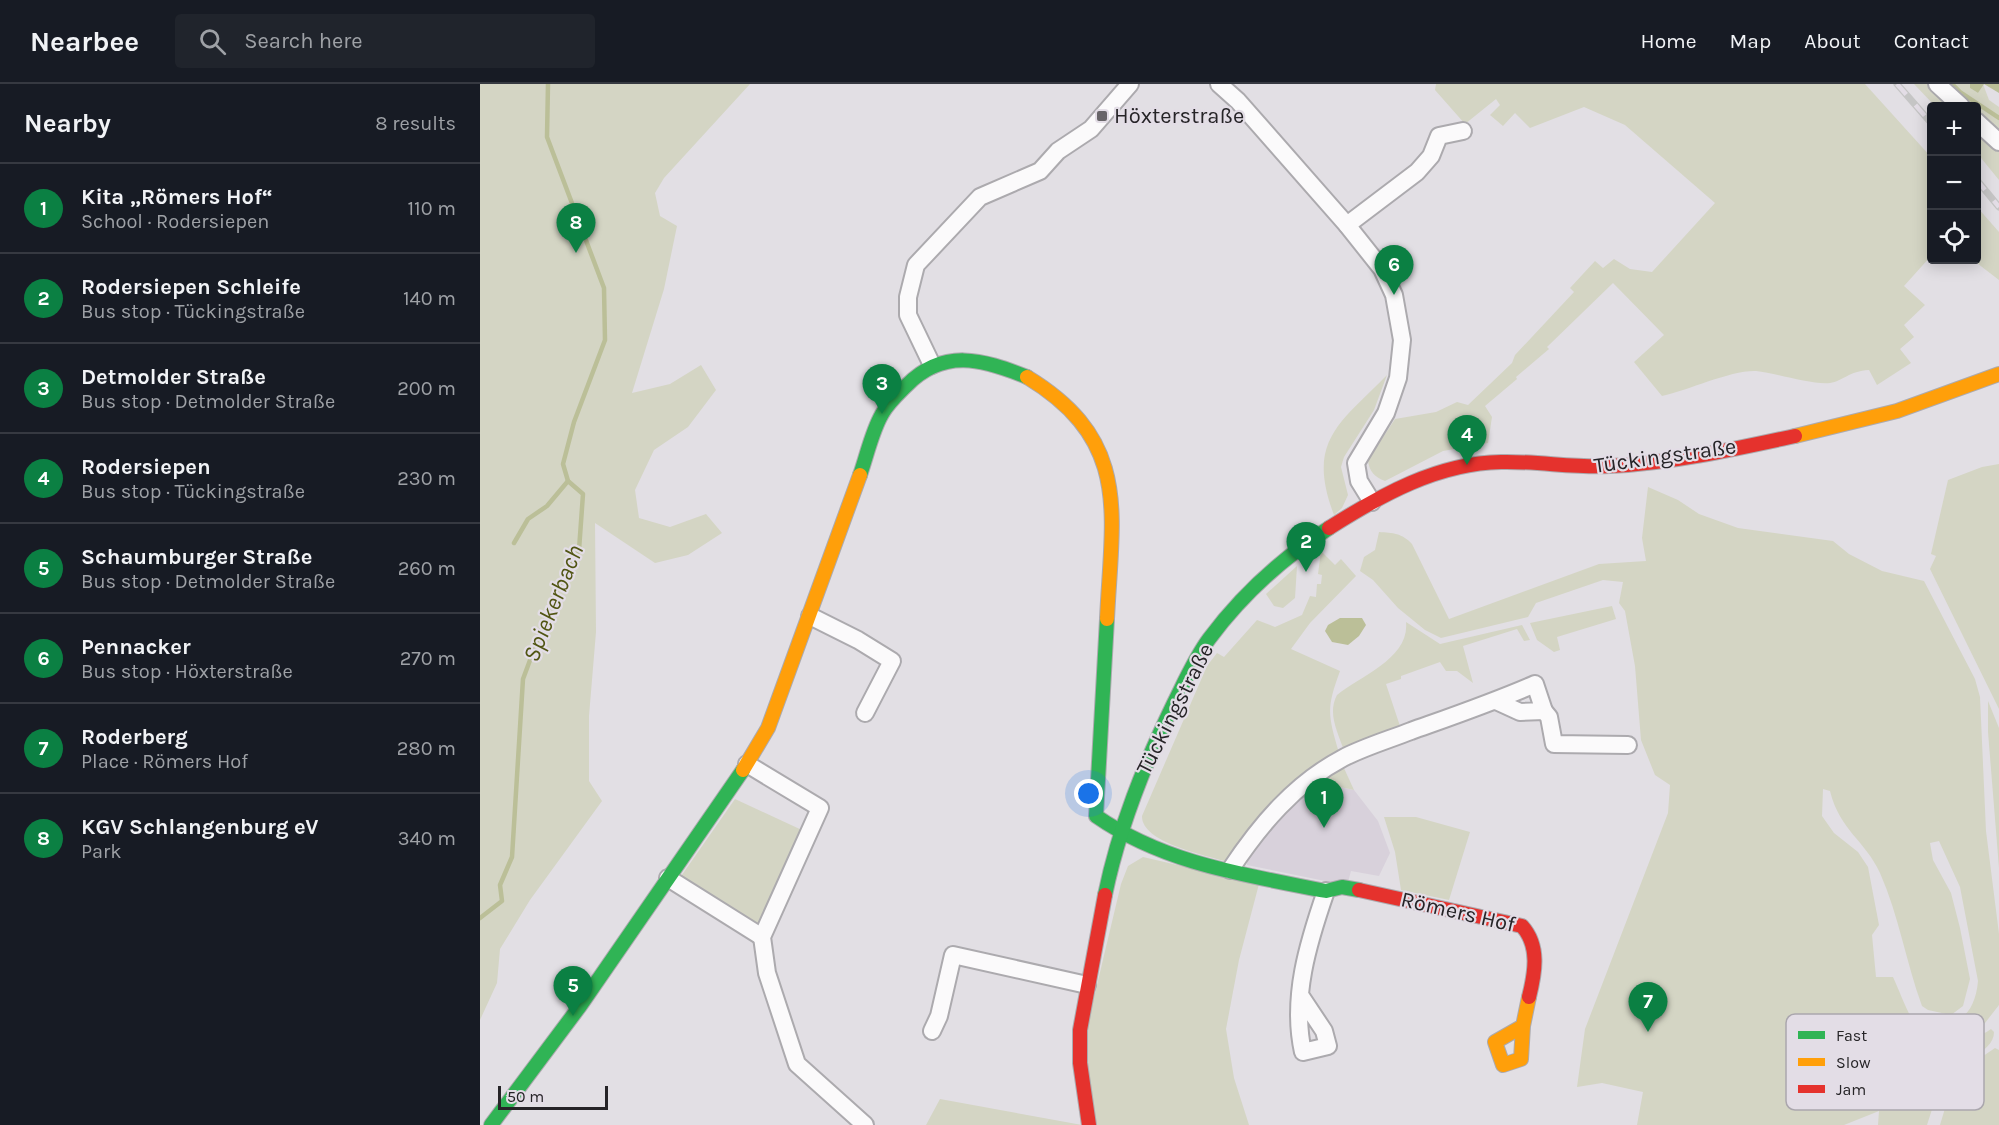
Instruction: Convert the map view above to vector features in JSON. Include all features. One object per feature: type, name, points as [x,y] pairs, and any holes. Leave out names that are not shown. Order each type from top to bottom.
[{"type":"street","points":[[491,1125],[580,1006],[747,764],[768,728],[882,414],[899,392],[932,365],[908,315],[908,297],[916,265],[980,196],[1040,171],[1058,151],[1090,129],[1130,84]]},
{"type":"street","points":[[1218,84],[1238,101],[1347,225],[1382,269],[1394,295],[1402,340],[1398,378],[1389,404],[1356,463],[1359,480],[1372,502]]},
{"type":"street","points":[[1937,84],[1957,102]]},
{"type":"street","points":[[1981,125],[1999,142]]},
{"type":"street","points":[[1347,225],[1417,172],[1431,156],[1439,136],[1463,131]]},
{"type":"street","name":"Römers Hof","points":[[932,365],[948,361],[988,363],[1030,379],[1067,405],[1082,422],[1104,460],[1111,479],[1113,501],[1096,816],[1142,844],[1230,870],[1326,891],[1342,887],[1363,891],[1522,926],[1529,930],[1536,946],[1523,1026]]},
{"type":"street","name":"Tückingstraße","points":[[1089,1125],[1079,1046],[1087,985],[1120,832],[1154,747],[1190,670],[1209,640],[1239,604],[1276,569],[1372,502],[1402,487],[1467,465],[1500,460],[1576,468],[1667,460],[1804,436],[1892,414],[1999,374]]},
{"type":"street","points":[[810,616],[858,640],[892,661],[865,712]]},
{"type":"street","points":[[1230,870],[1260,826],[1280,805],[1343,758],[1386,739],[1496,701],[1535,684],[1544,711],[1549,717],[1554,744],[1628,745]]},
{"type":"street","points":[[1496,701],[1520,712],[1544,711]]},
{"type":"street","points":[[747,764],[820,808],[762,937],[767,973],[797,1064],[865,1125]]},
{"type":"street","points":[[668,878],[762,937]]},
{"type":"street","points":[[1300,995],[1303,969],[1326,891]]},
{"type":"street","points":[[932,1031],[939,1016],[953,955],[1087,985]]},
{"type":"shaded area","points":[[480,84],[750,84],[664,178],[655,193],[660,216],[677,226],[664,289],[632,393],[670,384],[701,365],[716,390],[688,427],[654,450],[635,490],[639,518],[670,527],[706,514],[722,533],[688,555],[655,563],[595,523],[596,632],[589,716],[589,781],[602,801],[530,900],[500,949],[497,983],[480,1020]]},
{"type":"shaded area","points":[[1436,84],[1865,84],[1927,153],[1927,260],[1904,286],[1925,305],[1904,325],[1914,337],[1900,349],[1911,363],[1877,385],[1869,370],[1856,372],[1830,383],[1804,381],[1756,371],[1722,377],[1662,396],[1634,362],[1664,335],[1613,283],[1547,347],[1549,349],[1485,406],[1492,417],[1488,443],[1443,451],[1385,481],[1378,478],[1371,471],[1368,460],[1395,419],[1436,412],[1457,402],[1468,405],[1512,363],[1515,355],[1574,292],[1570,288],[1595,261],[1603,268],[1614,259],[1630,269],[1652,272],[1715,203],[1625,125],[1584,107],[1530,128],[1515,113],[1503,126],[1490,115],[1500,105],[1496,99],[1465,124],[1435,90]]},
{"type":"shaded area","points":[[1914,84],[1970,84],[1970,88],[1978,93],[1983,84],[1989,100],[1999,107],[1999,180],[1981,158],[1981,102],[1931,102]]},
{"type":"shaded area","points":[[1970,84],[1984,84],[1978,93],[1970,88]]},
{"type":"shaded area","points":[[1984,84],[1999,84],[1999,93]]},
{"type":"shaded area","points":[[1981,212],[1999,232],[1999,280],[1978,264],[1981,264]]},
{"type":"shaded area","points":[[1387,375],[1374,410],[1344,457],[1341,467],[1348,495],[1342,508],[1334,515],[1326,490],[1324,469],[1326,451],[1342,421]]},
{"type":"shaded area","points":[[1999,464],[1999,709],[1930,569],[1936,556],[1931,554],[1948,480],[1982,467]]},
{"type":"shaded area","points":[[1648,487],[1678,500],[1699,514],[1738,528],[1833,541],[1849,554],[1882,571],[1924,581],[1975,679],[1980,697],[1986,831],[1999,934],[1999,1005],[1984,1024],[1984,1014],[1965,1014],[1973,1003],[1978,981],[1960,887],[1939,841],[1930,843],[1933,860],[1951,893],[1970,979],[1963,1006],[1952,1014],[1928,1010],[1922,1006],[1887,889],[1880,873],[1846,826],[1834,805],[1830,791],[1823,789],[1822,816],[1834,833],[1858,852],[1868,867],[1879,925],[1872,935],[1876,977],[1893,977],[1910,1014],[1786,1014],[1786,1110],[1932,1110],[1927,1125],[1878,1125],[1879,1111],[1844,1125],[1637,1125],[1643,1092],[1602,1083],[1577,1087],[1585,1029],[1668,813],[1670,785],[1655,775],[1641,740],[1635,666],[1625,611],[1619,603],[1623,582],[1603,580],[1536,603],[1528,617],[1441,638],[1425,630],[1398,608],[1373,580],[1360,571],[1364,557],[1375,550],[1379,532],[1393,533],[1405,538],[1412,544],[1449,619],[1599,564],[1646,561],[1642,538]]},
{"type":"shaded area","points":[[1321,551],[1335,565],[1341,559],[1356,576],[1310,623],[1291,649],[1340,671],[1332,694],[1330,712],[1339,753],[1297,780],[1270,803],[1232,855],[1224,861],[1162,840],[1144,825],[1142,816],[1207,666],[1217,653],[1224,657],[1257,620],[1275,627],[1302,615],[1310,596],[1316,597],[1317,584],[1321,584],[1322,575],[1318,574]]},
{"type":"shaded area","points":[[1297,566],[1295,598],[1283,608],[1274,606],[1266,594]]},
{"type":"shaded area","points":[[1612,606],[1616,619],[1557,637],[1560,650],[1554,652],[1537,640],[1530,623]]},
{"type":"shaded area","points":[[1340,618],[1362,618],[1366,625],[1359,636],[1348,645],[1332,642],[1325,631],[1328,625]]},
{"type":"shaded area","points":[[1406,622],[1440,644],[1522,625],[1530,640],[1524,641],[1517,629],[1463,646],[1473,683],[1457,671],[1446,671],[1440,662],[1386,684],[1401,729],[1344,751],[1333,716],[1337,695],[1392,656],[1405,635]]},
{"type":"shaded area","points":[[1988,701],[1999,728],[1999,868],[1988,732]]},
{"type":"shaded area","points":[[1343,766],[1354,790],[1317,782]]},
{"type":"shaded area","points":[[1316,782],[1354,790],[1378,821],[1390,853],[1379,876],[1351,871],[1348,882],[1330,882],[1247,865],[1247,857],[1260,836]]},
{"type":"shaded area","points":[[735,799],[804,831],[761,929],[677,882]]},
{"type":"shaded area","points":[[1384,817],[1416,817],[1470,832],[1449,900],[1401,890],[1395,852]]},
{"type":"shaded area","points":[[1143,857],[1259,884],[1239,960],[1226,1029],[1234,1078],[1249,1125],[1082,1125],[1087,1027],[1121,884],[1128,866]]},
{"type":"shaded area","points":[[1991,1029],[1994,1032],[1984,1049],[1984,1033]]},
{"type":"shaded area","points":[[1995,1048],[1999,1050],[1999,1125],[1940,1125],[1944,1110],[1984,1110],[1984,1055]]},
{"type":"shaded area","points":[[940,1099],[1082,1125],[926,1125]]},
{"type":"waterway","name":"Spiekerbach","points":[[480,918],[502,901],[500,885],[512,857],[523,679],[555,593],[579,550],[583,494],[568,481],[563,464],[574,422],[605,340],[604,288],[547,137],[548,84]]},
{"type":"waterway","points":[[1952,84],[1999,118]]},
{"type":"waterway","points":[[514,543],[528,519],[547,506],[568,481]]},
{"type":"railway","points":[[1897,84],[1927,118]]},
{"type":"railway","points":[[1981,185],[1999,207]]},
{"type":"traffic: fast","points":[[860,475],[872,435],[882,414],[897,395],[921,373],[949,361],[964,360],[994,365],[1027,377]]},
{"type":"traffic: fast","points":[[1105,895],[1117,845],[1143,773],[1199,654],[1221,623],[1249,593],[1280,565],[1329,528]]},
{"type":"traffic: fast","points":[[1107,619],[1096,816],[1150,846],[1207,866],[1326,891],[1342,887],[1359,890]]},
{"type":"traffic: fast","points":[[491,1125],[580,1006],[743,770]]},
{"type":"traffic: slow","points":[[1795,436],[1897,411],[1999,374]]},
{"type":"traffic: slow","points":[[1027,377],[1061,401],[1084,427],[1100,454],[1108,482],[1112,513],[1107,619]]},
{"type":"traffic: slow","points":[[743,770],[768,728],[860,475]]},
{"type":"traffic: slow","points":[[1523,1026],[1521,1059],[1503,1065],[1495,1042],[1523,1026],[1529,997]]},
{"type":"traffic: jam","points":[[1329,528],[1390,493],[1455,468],[1501,462],[1596,466],[1657,462],[1795,436]]},
{"type":"traffic: jam","points":[[1359,890],[1522,926],[1532,942],[1534,951],[1533,979],[1529,997]]},
{"type":"traffic: jam","points":[[1089,1125],[1080,1063],[1080,1030],[1105,895]]},
{"type":"place","name":"Höxterstraße","points":[[1102,116]]},
{"type":"place","name":"KGV Schlangenburg eV","points":[[576,253]]},
{"type":"place","name":"Pennacker","points":[[1394,295]]},
{"type":"place","name":"Detmolder Straße","points":[[882,414]]},
{"type":"place","name":"Rodersiepen","points":[[1467,465]]},
{"type":"place","name":"Rodersiepen Schleife","points":[[1306,572]]},
{"type":"place","name":"Kita „Römers Hof“","points":[[1324,828]]},
{"type":"place","name":"Schaumburger Straße","points":[[573,1016]]},
{"type":"place","name":"Roderberg","points":[[1648,1032]]}]
